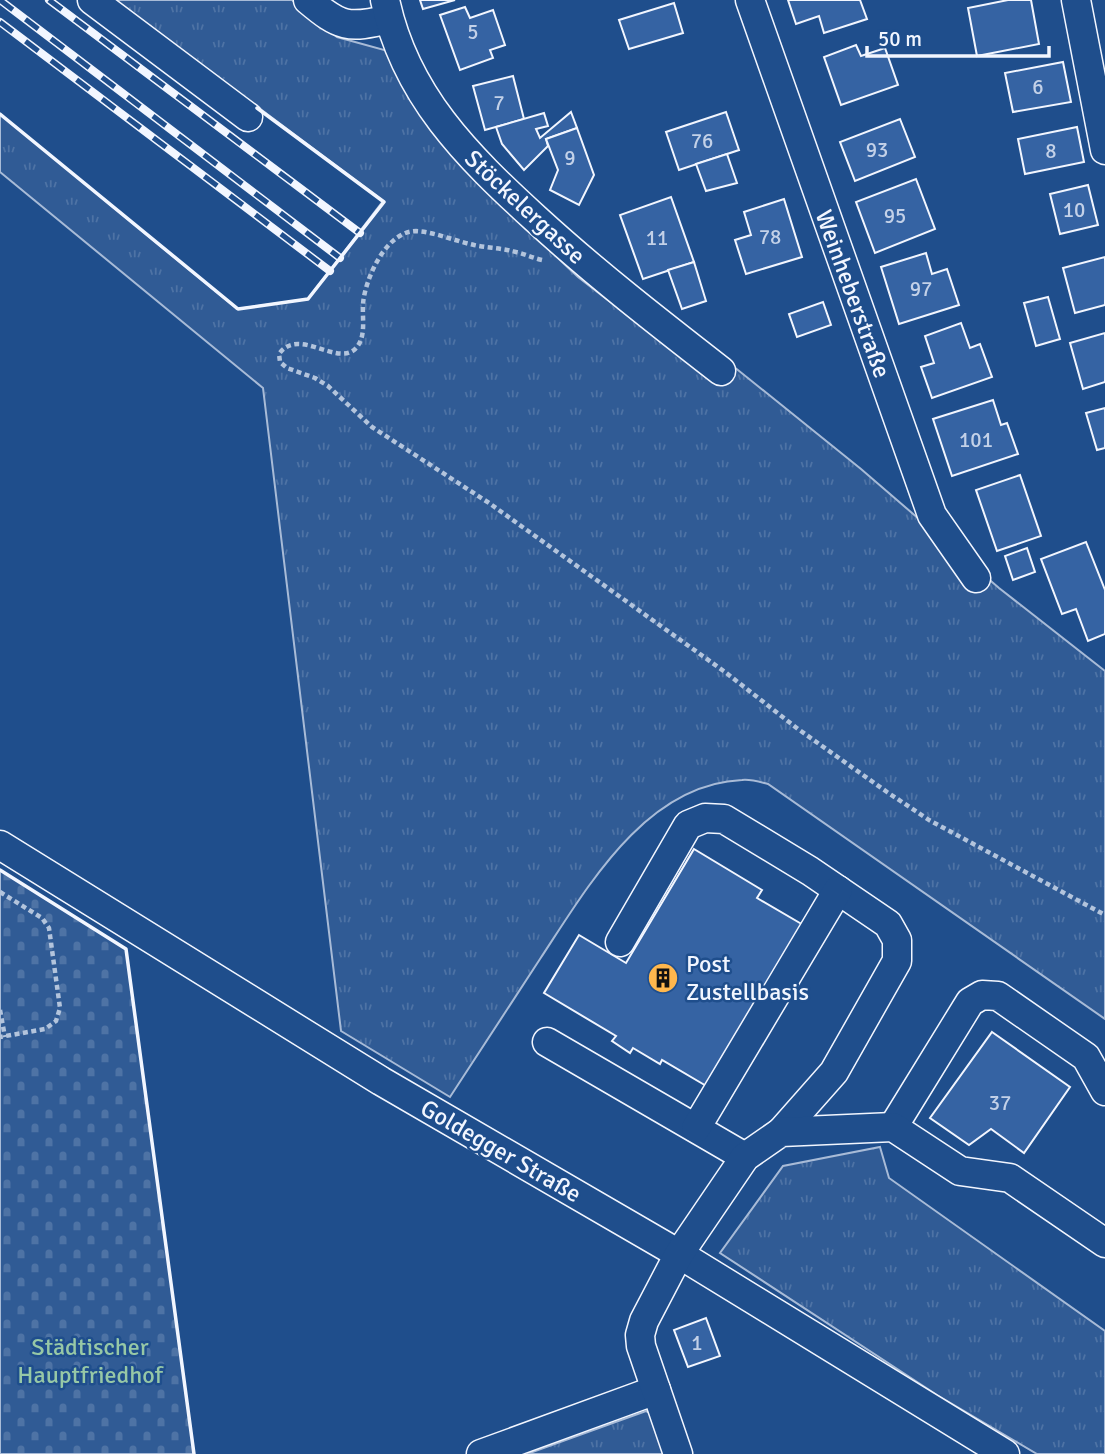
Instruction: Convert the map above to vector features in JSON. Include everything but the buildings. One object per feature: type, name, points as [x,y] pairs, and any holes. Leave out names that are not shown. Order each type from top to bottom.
[{"type":"street","points":[[92,0],[248,117]]},
{"type":"street","points":[[307,0],[340,23],[362,26],[387,10]]},
{"type":"street","name":"Weinheberstraße","points":[[750,0],[932,515],[976,578]]},
{"type":"street","points":[[1076,0],[1105,150]]},
{"type":"street","name":"Stöckelergasse","points":[[387,10],[411,74],[428,104],[459,145],[590,269],[721,371]]},
{"type":"street","points":[[620,942],[688,825],[705,818],[724,819],[838,890],[888,924],[897,940],[897,961],[834,1072],[781,1132],[745,1157],[679,1254],[644,1321],[640,1335],[641,1346],[678,1454]]},
{"type":"street","name":"Goldegger Straße","points":[[0,845],[380,1081],[679,1254],[1005,1454]]},
{"type":"street","points":[[696,1128],[838,890]]},
{"type":"street","points":[[893,1127],[970,1002],[982,995],[998,996],[1086,1057],[1105,1091]]},
{"type":"street","points":[[547,1042],[745,1157]]},
{"type":"street","points":[[781,1132],[893,1127],[960,1171],[1010,1178],[1105,1243]]},
{"type":"street","points":[[481,1454],[656,1390]]},
{"type":"path","points":[[547,262],[516,252],[479,247],[428,232],[412,231],[400,235],[374,265],[367,283],[363,303],[362,338],[358,347],[349,353],[337,353],[294,344],[284,348],[279,354],[280,362],[287,368],[328,386],[372,427],[499,510],[887,792],[950,832],[1105,915]]},
{"type":"path","points":[[0,892],[43,918],[49,928],[60,1008],[56,1021],[45,1029],[2,1037],[0,1010]]},
{"type":"green space","points":[[115,0],[292,0],[337,37],[388,51],[493,197],[578,277],[716,384],[733,366],[861,469],[999,588],[1105,671],[1105,1019],[768,784],[745,780],[707,786],[676,800],[648,820],[622,844],[578,902],[450,1097],[341,1031],[263,388],[0,172],[0,114],[237,309],[308,299],[383,201]]},
{"type":"green space","name":"Städtischer Hauptfriedhof","points":[[0,870],[126,949],[194,1454],[0,1454]]},
{"type":"green space","points":[[880,1147],[889,1178],[1105,1331],[1105,1454],[1037,1454],[937,1395],[720,1253],[783,1166]]},
{"type":"green space","points":[[646,1411],[654,1415],[667,1454],[527,1454]]},
{"type":"railway","points":[[0,0],[340,258]]},
{"type":"railway","points":[[49,0],[360,233]]},
{"type":"railway","points":[[0,22],[330,271]]},
{"type":"wall","points":[[0,114],[238,309],[308,299],[384,202],[257,108]]},
{"type":"wall","points":[[0,870],[126,949],[194,1454]]},
{"type":"place","name":"Post Zustellbasis","points":[[663,978]]}]
